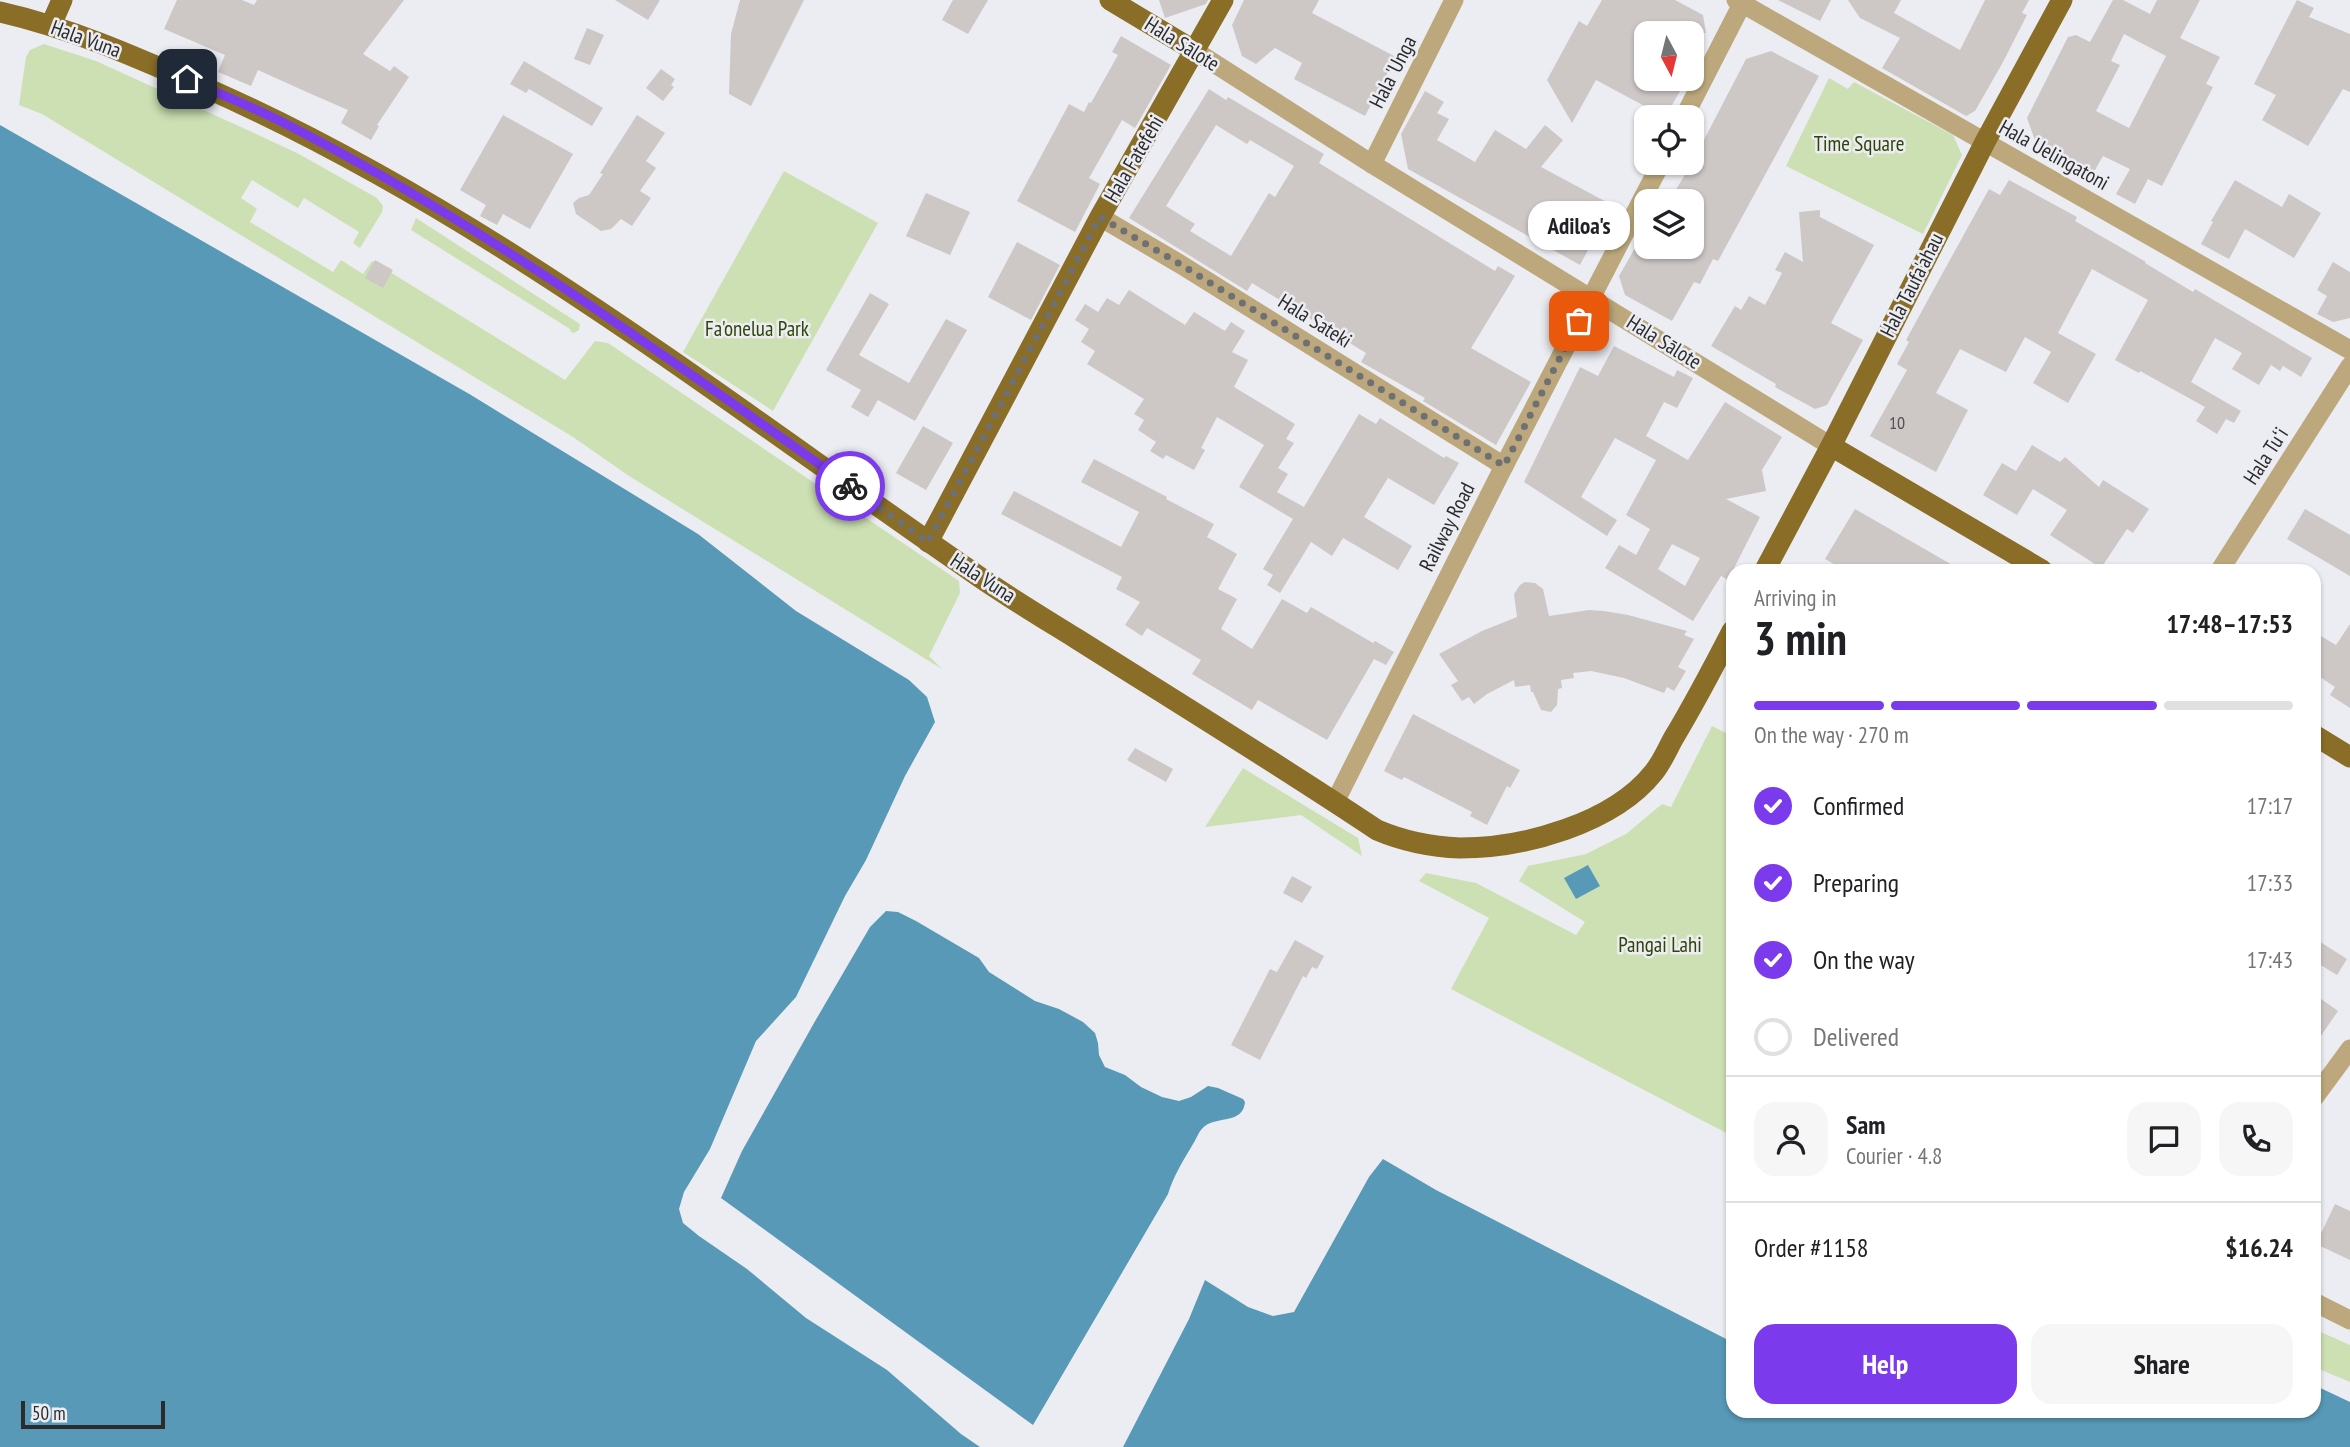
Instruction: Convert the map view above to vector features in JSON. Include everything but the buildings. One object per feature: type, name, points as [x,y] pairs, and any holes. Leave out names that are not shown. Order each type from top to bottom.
[{"type":"main road","points":[[51,25],[62,0]]},
{"type":"main road","name":"Hala Sālote","points":[[1110,0],[1195,51]]},
{"type":"main road","name":"Hala Fatefehi","points":[[928,542],[1100,217],[1223,0]]},
{"type":"main road","name":"Hala Taufa'ahau","points":[[1768,564],[1831,446],[1984,142],[2062,0]]},
{"type":"main road","name":"Hala Vuna","points":[[0,12],[51,25],[154,65],[283,122],[408,191],[494,243],[661,352],[972,572],[1377,830],[1402,840],[1460,848],[1502,844],[1545,835],[1592,819],[1624,799],[1654,772],[1726,642]]},
{"type":"main road","name":"Hala Sālote","points":[[1831,446],[2032,564]]},
{"type":"main road","points":[[2321,739],[2350,757]]},
{"type":"street","name":"Hala 'Unga","points":[[1372,164],[1454,0]]},
{"type":"street","name":"Hala Uelingatoni","points":[[1741,1],[2350,350]]},
{"type":"street","points":[[1690,105],[1741,1]]},
{"type":"street","name":"Hala Sālote","points":[[1195,51],[1372,164],[1831,446]]},
{"type":"street","name":"Railway Road","points":[[1335,802],[1504,466],[1655,175]]},
{"type":"street","name":"Hala Sateki","points":[[1100,217],[1192,271],[1504,466]]},
{"type":"street","name":"Hala Tuʻi","points":[[2224,564],[2350,366]]},
{"type":"street","points":[[2321,1088],[2350,1049]]},
{"type":"street","points":[[2321,1306],[2350,1320]]},
{"type":"green space","points":[[44,44],[96,61],[254,133],[299,154],[377,198],[383,206],[382,212],[360,248],[353,243],[359,232],[304,198],[298,208],[252,180],[241,198],[257,209],[250,222],[333,272],[341,260],[363,274],[372,261],[565,380],[595,341],[608,343],[959,581],[960,593],[929,656],[942,669],[629,476],[573,437],[42,114],[19,105],[26,57],[30,50]]},
{"type":"green space","name":"Time Square","points":[[1829,78],[1848,89],[1854,82],[1953,135],[1962,155],[1923,234],[1786,166]]},
{"type":"green space","name":"Fa'onelua Park","points":[[784,171],[878,223],[773,411],[683,352]]},
{"type":"green space","points":[[416,218],[580,324],[579,330],[571,332],[411,230]]},
{"type":"green space","name":"Pangai Lahi","points":[[1712,726],[1726,733],[1726,1133],[1451,989],[1489,918],[1419,881],[1426,873],[1476,883],[1576,935],[1585,922],[1519,881],[1528,866],[1586,854],[1626,834],[1662,804],[1671,807]]},
{"type":"green space","points":[[1243,768],[1358,838],[1362,856],[1301,815],[1205,827]]},
{"type":"green space","points":[[2321,1332],[2350,1345],[2350,1382],[2321,1370]]},
{"type":"water","points":[[0,125],[471,395],[698,534],[796,611],[909,680],[927,697],[935,722],[905,776],[866,860],[845,896],[796,997],[756,1041],[710,1149],[684,1192],[679,1209],[683,1223],[699,1236],[747,1269],[806,1318],[887,1370],[961,1434],[980,1447],[0,1447]]},
{"type":"water","points":[[1588,865],[1600,886],[1576,899],[1564,878]]},
{"type":"water","points":[[886,911],[898,912],[916,921],[979,958],[989,972],[1035,1001],[1059,1009],[1083,1022],[1095,1033],[1099,1055],[1105,1067],[1125,1075],[1141,1087],[1162,1097],[1179,1101],[1208,1086],[1218,1088],[1245,1102],[1240,1114],[1210,1123],[1200,1132],[1168,1194],[1033,1425],[721,1198],[742,1151],[814,1023],[870,927]]},
{"type":"water","points":[[1383,1159],[1436,1190],[1726,1339],[1726,1418],[2321,1418],[2321,1388],[2350,1402],[2350,1447],[1123,1447],[1189,1319],[1205,1280],[1248,1307],[1273,1316],[1294,1312],[1369,1177]]},
{"type":"way so far","points":[[850,486],[928,542],[1100,217],[1504,466],[1579,321]]},
{"type":"place","name":"Adiloa's","points":[[1579,321]]},
{"type":"route","points":[[187,79],[283,122],[408,191],[494,243],[661,352],[850,486]]}]
